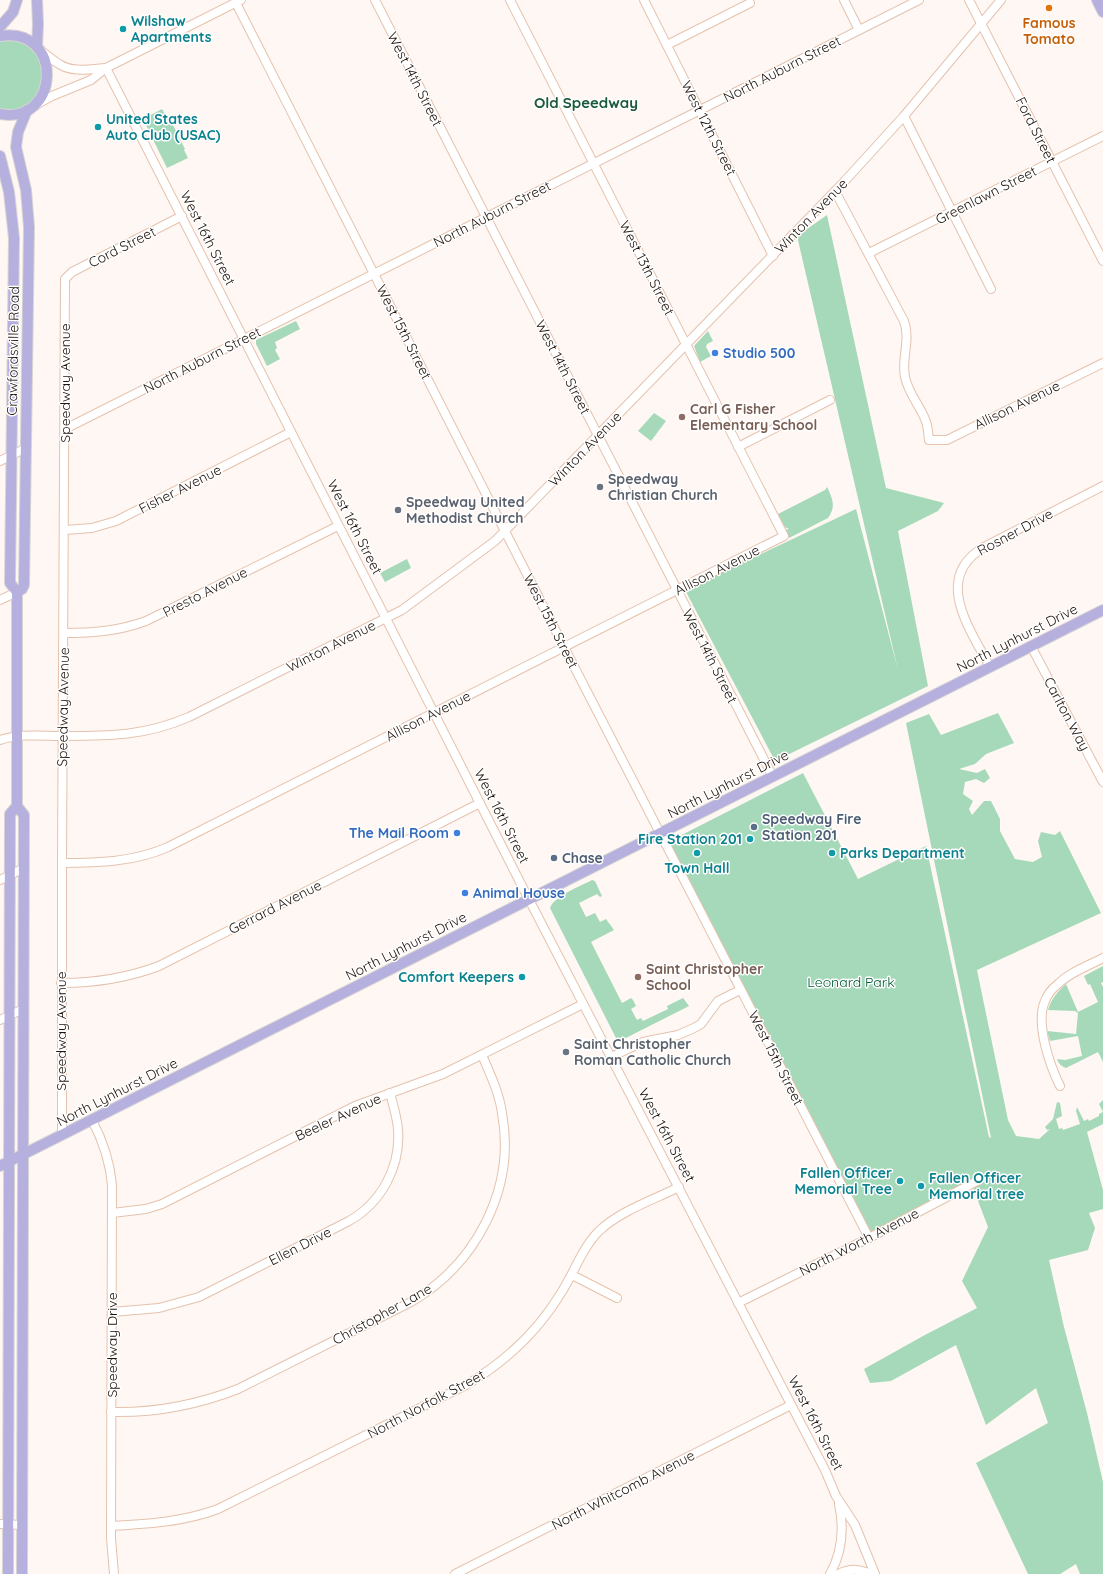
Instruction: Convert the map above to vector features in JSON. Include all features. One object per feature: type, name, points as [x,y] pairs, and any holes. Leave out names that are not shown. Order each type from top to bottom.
[{"type":"main road","points":[[0,27],[13,12],[17,0]]},
{"type":"main road","points":[[37,0],[38,48]]},
{"type":"main road","points":[[1097,0],[1103,12]]},
{"type":"main road","points":[[0,36],[12,35],[23,38],[38,48]]},
{"type":"main road","name":"Crawfordsville Road","points":[[16,592],[22,589],[24,585],[29,215],[26,190],[16,142],[18,132],[29,109],[41,98],[47,82],[47,65],[38,48]]},
{"type":"main road","points":[[0,114],[14,114],[29,109]]},
{"type":"main road","name":"Crawfordsville Road","points":[[0,156],[9,192],[14,238],[10,583],[16,592],[17,806],[24,815],[22,1574]]},
{"type":"main road","name":"North Lynhurst Drive","points":[[5,1164],[1103,610]]},
{"type":"main road","name":"Crawfordsville Road","points":[[8,1574],[4,1524],[5,1164],[10,1015],[10,814],[17,806]]},
{"type":"street","name":"West 14th Street","points":[[375,0],[773,777]]},
{"type":"street","name":"West 13th Street","points":[[510,0],[784,536]]},
{"type":"street","name":"West 12th Street","points":[[644,0],[773,256]]},
{"type":"street","points":[[844,0],[859,30]]},
{"type":"street","name":"North Auburn Street","points":[[65,429],[919,0]]},
{"type":"street","name":"Ford Street","points":[[969,0],[1103,261]]},
{"type":"street","name":"Winton Avenue","points":[[17,736],[129,735],[173,724],[386,618],[412,603],[495,541],[835,191],[904,116],[1000,0]]},
{"type":"street","points":[[29,109],[52,96],[91,80],[106,68],[239,1]]},
{"type":"street","name":"West 15th Street","points":[[239,1],[374,273],[564,647],[869,1238]]},
{"type":"street","points":[[667,45],[750,3]]},
{"type":"street","points":[[38,48],[61,65],[70,69],[80,70],[106,68]]},
{"type":"street","name":"West 16th Street","points":[[106,68],[529,900],[828,1476],[836,1496],[855,1525],[874,1574]]},
{"type":"street","points":[[904,116],[991,289]]},
{"type":"street","name":"Greenlawn Street","points":[[869,254],[1103,136]]},
{"type":"street","points":[[835,191],[869,254]]},
{"type":"street","name":"Cord Street","points":[[65,279],[72,272],[182,216]]},
{"type":"street","name":"Allison Avenue","points":[[869,254],[906,326],[907,341],[904,364],[905,376],[907,384],[926,420],[929,440],[947,440],[1103,362]]},
{"type":"street","name":"Speedway Avenue","points":[[62,1135],[61,983],[65,530],[65,279]]},
{"type":"street","points":[[738,447],[830,400]]},
{"type":"street","name":"Fisher Avenue","points":[[65,530],[92,528],[116,521],[291,432]]},
{"type":"street","points":[[0,461],[26,448]]},
{"type":"street","name":"Rosner Drive","points":[[990,667],[962,613],[959,603],[958,582],[966,563],[984,546],[1103,486]]},
{"type":"street","name":"Presto Avenue","points":[[64,633],[109,631],[129,627],[146,621],[338,526]]},
{"type":"street","name":"Allison Avenue","points":[[62,863],[91,863],[123,860],[144,856],[161,850],[784,536]]},
{"type":"street","points":[[0,600],[16,592]]},
{"type":"street","name":"Carlton Way","points":[[1031,646],[1103,782]]},
{"type":"street","points":[[0,740],[17,736]]},
{"type":"street","name":"Gerrard Avenue","points":[[61,983],[112,979],[136,974],[158,966],[480,803]]},
{"type":"street","points":[[0,880],[24,868]]},
{"type":"street","points":[[1060,1086],[1047,1055],[1041,1018],[1045,1001],[1057,984],[1070,975],[1103,958]]},
{"type":"street","points":[[611,1057],[643,1042],[678,1035],[694,1028],[701,1024],[718,1001],[740,990]]},
{"type":"street","name":"Beeler Avenue","points":[[112,1213],[146,1209],[162,1204],[352,1108],[434,1078],[583,1004]]},
{"type":"street","points":[[0,1020],[23,1009]]},
{"type":"street","name":"Christopher Lane","points":[[112,1412],[174,1408],[212,1398],[238,1389],[411,1302],[429,1290],[448,1274],[466,1254],[484,1227],[497,1195],[502,1171],[504,1147],[502,1112],[497,1090],[482,1055]]},
{"type":"street","name":"Ellen Drive","points":[[112,1312],[159,1308],[199,1297],[349,1221],[361,1213],[373,1202],[385,1186],[396,1160],[398,1131],[390,1094]]},
{"type":"street","name":"Speedway Drive","points":[[92,1120],[105,1146],[109,1160],[112,1184],[111,1526],[114,1574]]},
{"type":"street","name":"North Worth Avenue","points":[[738,1303],[869,1238],[979,1180]]},
{"type":"street","name":"North Norfolk Street","points":[[111,1526],[171,1522],[218,1509],[466,1385],[498,1364],[524,1341],[553,1306],[590,1244],[606,1225],[622,1215],[679,1187]]},
{"type":"street","points":[[572,1276],[617,1298]]},
{"type":"street","name":"North Whitcomb Avenue","points":[[455,1574],[791,1405]]},
{"type":"street","points":[[830,1574],[837,1559],[841,1539],[841,1516],[836,1496]]},
{"type":"street","points":[[4,1524],[22,1525]]},
{"type":"street","name":"West 16th Street","points":[[838,1574],[854,1569],[863,1570],[874,1574]]},
{"type":"green space","points":[[0,36],[28,40],[48,71],[32,107],[0,114]]},
{"type":"green space","points":[[162,109],[166,116],[168,115],[188,158],[167,168],[143,119]]},
{"type":"green space","points":[[827,215],[886,488],[944,503],[938,511],[898,531],[928,686],[775,761],[685,590],[856,509],[898,670],[797,236]]},
{"type":"green space","points":[[296,321],[300,329],[275,342],[277,348],[275,350],[280,359],[267,366],[256,344],[256,340]]},
{"type":"green space","points":[[708,331],[713,341],[707,344],[706,347],[711,356],[700,362],[694,346]]},
{"type":"green space","points":[[654,413],[666,421],[651,441],[638,431]]},
{"type":"green space","points":[[827,487],[833,503],[832,510],[828,518],[789,538],[785,530],[789,529],[785,527],[778,514],[825,490]]},
{"type":"green space","points":[[407,559],[411,568],[385,582],[380,573]]},
{"type":"green space","name":"Leonard Park","points":[[998,713],[1014,743],[986,754],[975,764],[959,769],[977,773],[985,769],[990,778],[984,783],[976,779],[965,782],[963,794],[973,801],[969,809],[972,815],[984,801],[991,801],[1000,819],[1000,831],[1015,859],[1033,862],[1042,857],[1038,841],[1041,832],[1055,835],[1060,831],[1101,913],[977,970],[1008,1120],[1016,1136],[1039,1139],[1050,1129],[1047,1130],[1045,1127],[1053,1119],[1057,1102],[1060,1103],[1062,1116],[1056,1119],[1059,1129],[1062,1128],[1063,1130],[1080,1124],[1076,1111],[1077,1107],[1084,1121],[1088,1119],[1089,1121],[1099,1116],[1099,1114],[1103,1112],[1103,1124],[1087,1132],[1103,1190],[1103,1209],[1089,1213],[1095,1228],[1088,1250],[1049,1260],[1064,1327],[1087,1413],[1103,1482],[1103,1574],[1080,1574],[1076,1564],[1060,1574],[1028,1574],[976,1463],[1048,1423],[1036,1388],[986,1425],[956,1345],[891,1381],[870,1383],[864,1369],[977,1308],[962,1281],[988,1227],[973,1188],[976,1186],[869,1238],[666,843],[803,773],[858,879],[926,846],[989,1137],[991,1138],[906,723],[929,714],[941,735]]},
{"type":"green space","points":[[592,880],[595,881],[602,896],[600,897],[597,894],[579,903],[586,917],[595,913],[600,922],[606,919],[614,930],[591,942],[622,1003],[631,998],[636,1006],[631,1009],[637,1020],[641,1018],[643,1021],[668,1009],[667,1006],[683,998],[689,1006],[618,1042],[550,908],[562,895]]},
{"type":"green space","points":[[1103,966],[1103,982],[1101,983],[1103,987],[1103,1062],[1098,1052],[1066,1068],[1060,1065],[1057,1059],[1065,1060],[1082,1056],[1078,1036],[1050,1041],[1047,1031],[1076,1034],[1078,1013],[1075,1011],[1048,1010],[1049,1006],[1060,989],[1066,984],[1078,1012],[1098,1002],[1090,984],[1088,985],[1084,976]]},
{"type":"green space","points":[[1103,1100],[1103,1112],[1099,1104]]},
{"type":"place","name":"Famous Tomato","points":[[1049,8]]},
{"type":"place","name":"Wilshaw Apartments","points":[[123,29]]},
{"type":"place","name":"United States Auto Club (USAC)","points":[[98,127]]},
{"type":"place","name":"Studio 500","points":[[715,353]]},
{"type":"place","name":"Carl G Fisher Elementary School","points":[[682,417]]},
{"type":"place","name":"Speedway Christian Church","points":[[600,487]]},
{"type":"place","name":"Speedway United Methodist Church","points":[[398,510]]},
{"type":"place","name":"Speedway Fire Station 201","points":[[754,827]]},
{"type":"place","name":"The Mail Room","points":[[457,833]]},
{"type":"place","name":"Fire Station 201","points":[[750,839]]},
{"type":"place","name":"Town Hall","points":[[697,853]]},
{"type":"place","name":"Parks Department","points":[[832,853]]},
{"type":"place","name":"Chase","points":[[554,858]]},
{"type":"place","name":"Animal House","points":[[465,893]]},
{"type":"place","name":"Comfort Keepers","points":[[522,977]]},
{"type":"place","name":"Saint Christopher School","points":[[638,977]]},
{"type":"place","name":"Saint Christopher Roman Catholic Church","points":[[566,1052]]},
{"type":"place","name":"Fallen Officer Memorial Tree","points":[[900,1181]]},
{"type":"place","name":"Fallen Officer Memorial tree","points":[[921,1186]]},
{"type":"district","name":"Old Speedway","points":[[586,102]]}]
